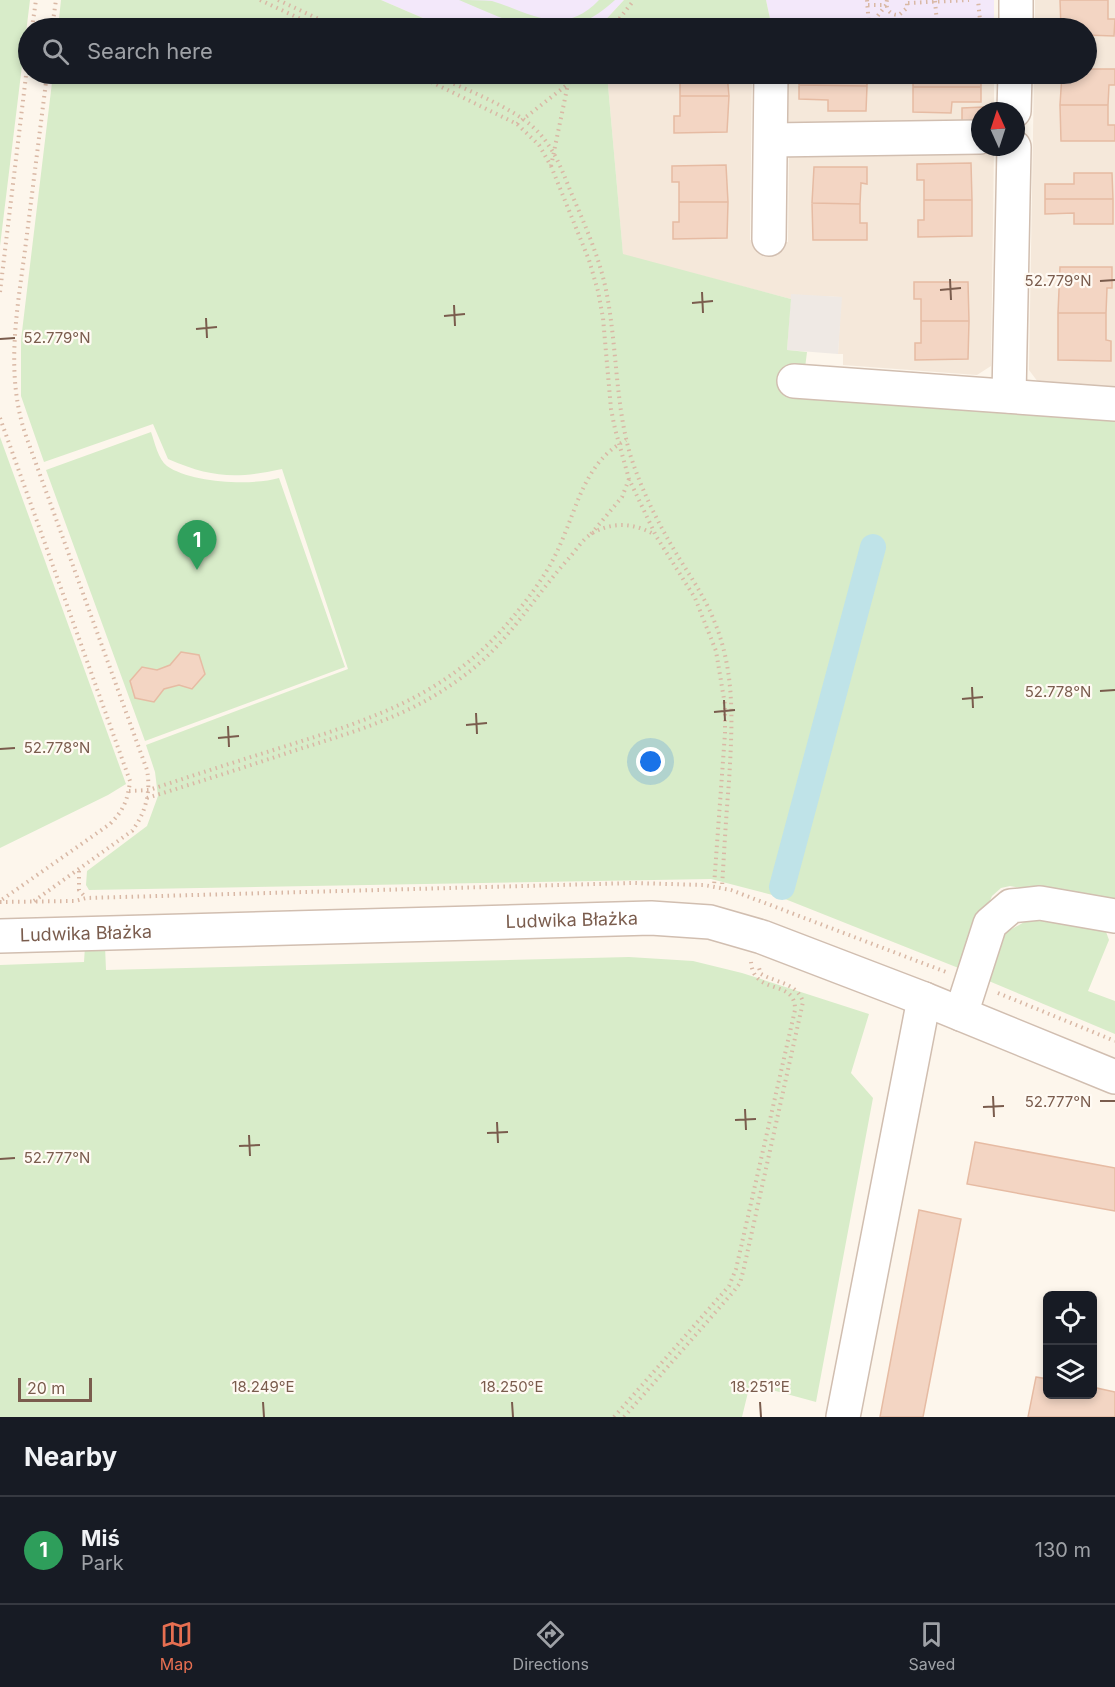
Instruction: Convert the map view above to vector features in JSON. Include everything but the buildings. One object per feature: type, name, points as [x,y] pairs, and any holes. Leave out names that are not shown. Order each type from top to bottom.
[{"type":"street","points":[[1016,0],[1016,18]]},
{"type":"street","points":[[769,240],[771,84]]},
{"type":"street","points":[[1014,102],[1015,84]]},
{"type":"street","points":[[771,140],[971,137]]},
{"type":"street","points":[[1009,396],[1014,156]]},
{"type":"street","points":[[794,381],[1115,405]]},
{"type":"street","points":[[961,1014],[990,924],[1011,906],[1040,903],[1115,916]]},
{"type":"street","name":"Ludwika Błażka","points":[[0,936],[651,918],[710,922],[762,937],[924,999],[1115,1077]]},
{"type":"street","points":[[843,1417],[924,999]]},
{"type":"path","points":[[33,18],[36,0]]},
{"type":"path","points":[[53,18],[56,0]]},
{"type":"path","points":[[260,0],[299,18]]},
{"type":"path","points":[[278,0],[317,18]]},
{"type":"path","points":[[620,18],[634,0]]},
{"type":"path","points":[[886,3],[894,15],[899,15],[904,12],[908,2],[969,0]]},
{"type":"path","points":[[978,0],[980,18]]},
{"type":"path","points":[[935,1],[937,18]]},
{"type":"path","points":[[869,18],[868,3],[886,3]]},
{"type":"path","points":[[875,18],[886,3]]},
{"type":"path","points":[[0,292],[25,84]]},
{"type":"path","points":[[34,901],[132,831],[140,820],[149,789],[147,770],[18,414],[14,391],[14,339],[45,84]]},
{"type":"path","points":[[435,84],[517,124],[539,145],[551,166],[580,234],[598,291],[603,318],[611,409],[629,478],[656,536],[699,607],[716,651],[722,678],[725,733],[714,886]]},
{"type":"path","points":[[454,84],[524,119],[543,136],[555,153],[588,232],[606,289],[626,440],[637,476],[650,508],[702,595],[715,622],[730,677],[733,705],[722,888]]},
{"type":"path","points":[[517,124],[568,84]]},
{"type":"path","points":[[551,166],[568,84]]},
{"type":"path","points":[[0,418],[130,782],[127,802],[121,813],[110,824],[0,901]]},
{"type":"path","points":[[129,790],[149,789],[371,719],[414,699],[457,670],[496,636],[545,573],[560,546],[580,493],[591,473],[609,450],[626,440]]},
{"type":"path","points":[[147,798],[372,726],[440,693],[463,676],[501,641],[551,578],[622,497],[629,478]]},
{"type":"path","points":[[590,534],[622,524],[644,528],[656,536]]},
{"type":"path","points":[[79,870],[79,890],[86,898]]},
{"type":"path","points":[[614,1417],[729,1286],[736,1269],[795,1010],[795,1002],[788,992],[756,979],[751,961],[762,937]]},
{"type":"path","points":[[624,1417],[740,1283],[803,1002],[800,993],[791,986],[761,974],[758,963],[762,950],[762,937]]},
{"type":"shaded area","points":[[381,0],[624,0],[607,18],[423,18]]},
{"type":"shaded area","points":[[766,0],[994,0],[994,18],[770,18]]},
{"type":"shaded area","points":[[1035,0],[1115,0],[1115,387],[1038,382],[1029,370],[1034,84],[1097,84],[1097,18],[1035,18]]},
{"type":"shaded area","points":[[608,84],[752,84],[750,240],[788,242],[789,148],[971,148],[971,156],[994,156],[991,366],[977,375],[843,365],[843,354],[838,354],[841,297],[791,295],[791,299],[623,255]]},
{"type":"shaded area","points":[[788,84],[994,84],[994,102],[971,102],[971,125],[788,124]]},
{"type":"shaded area","points":[[791,294],[842,297],[838,354],[787,350]]},
{"type":"green space","points":[[0,0],[30,0],[28,18],[18,18],[20,84],[0,246]]},
{"type":"green space","points":[[61,0],[381,0],[423,18],[59,18]]},
{"type":"green space","points":[[459,0],[492,1],[543,18],[501,18]]},
{"type":"green space","points":[[599,0],[615,0],[589,18],[573,18]]},
{"type":"green space","points":[[624,0],[766,0],[770,18],[607,18]]},
{"type":"green space","points":[[52,84],[608,84],[623,254],[791,299],[787,350],[807,352],[805,368],[1115,418],[1115,905],[1010,886],[1001,888],[992,896],[961,969],[780,897],[711,879],[89,890],[86,885],[87,871],[147,826],[158,796],[155,772],[146,745],[348,669],[282,469],[237,475],[198,470],[168,459],[153,424],[44,462],[21,396],[21,340]]},
{"type":"green space","points":[[151,432],[161,459],[167,466],[178,472],[206,479],[238,482],[279,478],[345,667],[145,741],[46,470]]},
{"type":"green space","points":[[0,437],[126,784],[0,848]]},
{"type":"green space","points":[[1033,917],[1105,929],[1109,940],[1088,991],[1115,1001],[1115,1034],[984,979],[1003,934]]},
{"type":"green space","points":[[85,946],[105,946],[106,970],[629,957],[693,961],[742,973],[869,1014],[851,1073],[873,1098],[816,1402],[750,1384],[742,1417],[0,1417],[0,965],[84,962]]},
{"type":"waterway","points":[[782,887],[873,547]]},
{"type":"place","name":"Miś","points":[[197,570]]}]
